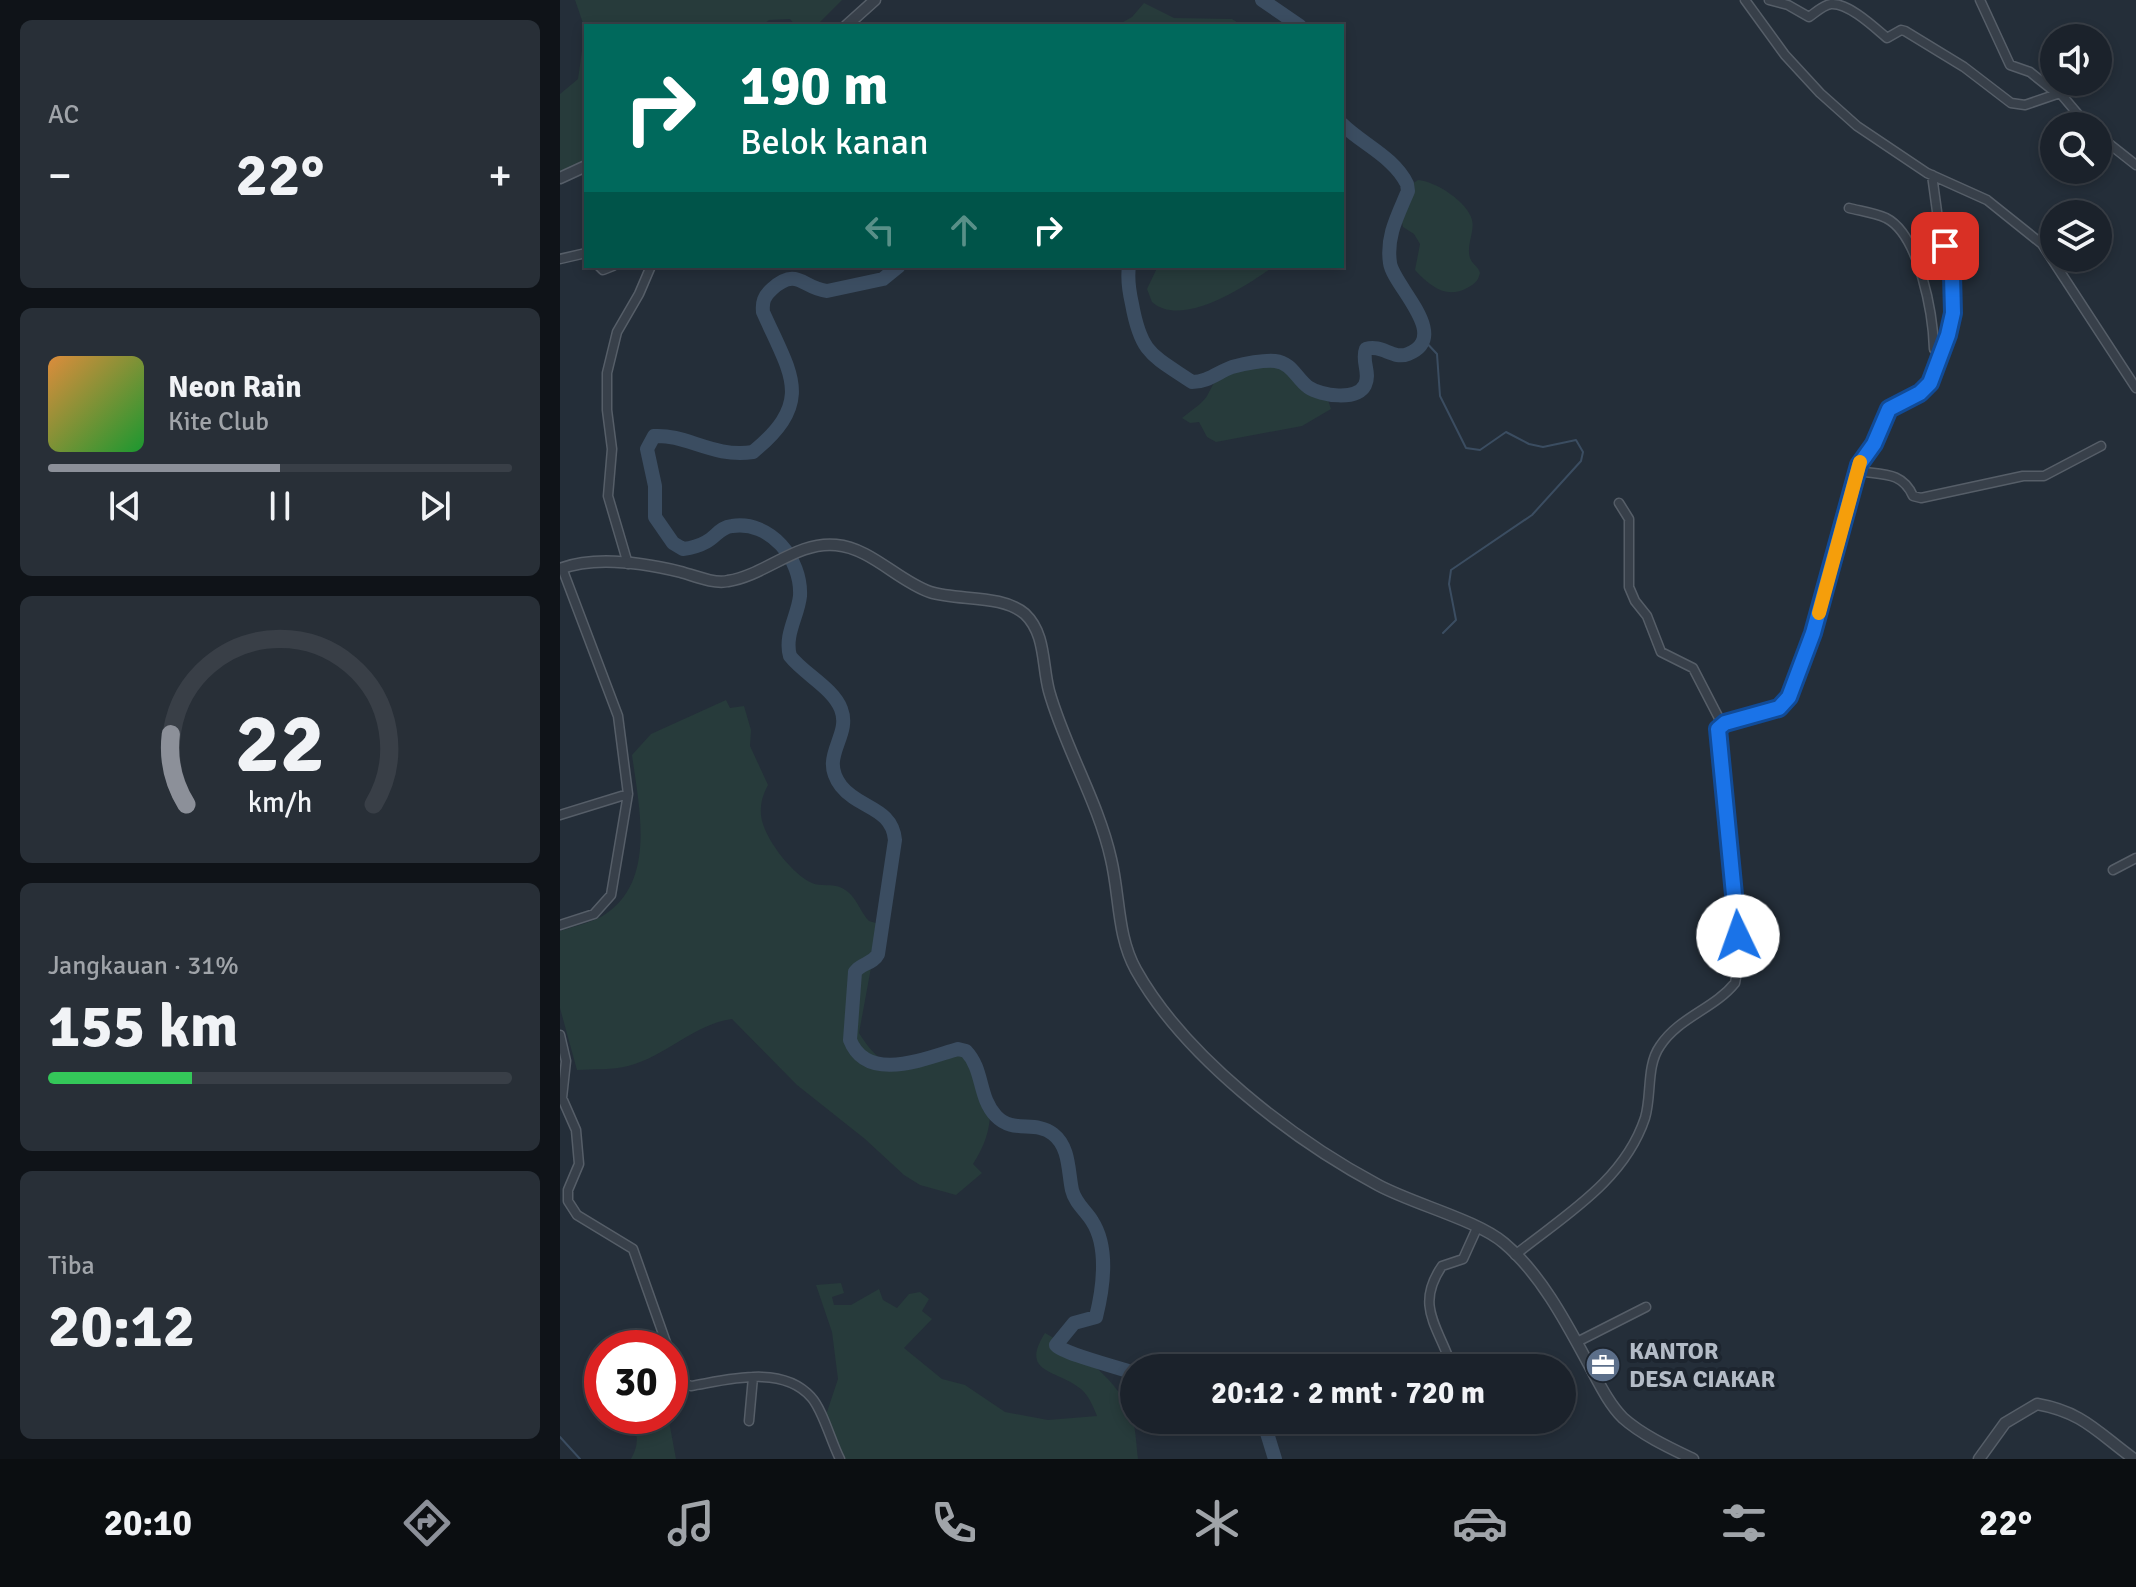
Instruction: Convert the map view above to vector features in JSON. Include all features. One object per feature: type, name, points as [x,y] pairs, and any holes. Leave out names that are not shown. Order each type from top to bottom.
[{"type":"street","points":[[848,24],[875,0]]},
{"type":"street","points":[[1745,0],[1778,47],[1820,93],[1857,126],[1932,175],[1980,195],[2042,244],[2136,388]]},
{"type":"street","points":[[1769,0],[1785,3],[1807,17],[1828,5],[1841,6],[1853,15],[1865,17],[1887,38],[1903,30],[1964,67],[2015,105],[2030,104],[2047,96]]},
{"type":"street","points":[[1980,0],[2010,65],[2030,72],[2040,80]]},
{"type":"street","points":[[2062,96],[2076,112]]},
{"type":"street","points":[[2112,146],[2136,165]]},
{"type":"street","points":[[560,178],[584,167]]},
{"type":"street","points":[[1515,1255],[1591,1195],[1621,1165],[1645,1116],[1653,1061],[1658,1049],[1677,1026],[1735,983],[1738,967],[1737,906],[1718,729],[1722,724],[1771,711],[1789,697],[1813,633],[1857,471],[1876,441],[1886,413],[1928,386],[1941,354],[1953,313],[1953,287],[1939,226],[1932,175]]},
{"type":"street","points":[[1849,208],[1888,219],[1907,240],[1927,296],[1934,349],[1941,354]]},
{"type":"street","points":[[560,259],[584,253]]},
{"type":"street","points":[[628,564],[608,496],[612,449],[607,410],[607,373],[617,332],[650,268]]},
{"type":"street","points":[[1857,471],[1902,478],[1913,496],[1921,498],[2023,476],[2044,476],[2101,446]]},
{"type":"street","points":[[1619,503],[1629,519],[1629,587],[1632,597],[1647,616],[1661,652],[1693,668],[1722,724]]},
{"type":"street","points":[[560,925],[594,914],[611,895],[628,794],[618,716],[561,569],[590,562],[628,564],[726,582],[758,572],[815,546],[846,547],[929,591],[1006,605],[1024,613],[1039,638],[1054,707],[1111,860],[1127,947],[1141,978],[1173,1022],[1228,1081],[1330,1154],[1377,1184],[1495,1236],[1515,1255],[1577,1342],[1625,1420],[1693,1459]]},
{"type":"street","points":[[560,815],[628,794]]},
{"type":"street","points":[[2113,870],[2136,858]]},
{"type":"street","points":[[560,1035],[566,1061],[562,1098],[576,1130],[579,1164],[568,1190],[568,1201],[577,1215],[633,1249],[662,1330]]},
{"type":"street","points":[[1447,1354],[1429,1313],[1430,1292],[1442,1266],[1463,1259],[1477,1228]]},
{"type":"street","points":[[1577,1342],[1646,1307]]},
{"type":"street","points":[[749,1421],[753,1377]]},
{"type":"street","points":[[688,1385],[753,1377],[780,1380],[808,1394],[840,1459]]},
{"type":"street","points":[[1979,1459],[2005,1423],[2037,1404],[2062,1408],[2105,1433],[2134,1459]]},
{"type":"green space","points":[[575,0],[842,0],[818,24],[794,24],[790,19],[769,20],[764,24],[584,26]]},
{"type":"green space","points":[[1144,3],[1174,18],[1232,19],[1240,24],[1120,24],[1132,17]]},
{"type":"green space","points":[[584,36],[584,162],[560,176],[560,94],[578,79]]},
{"type":"green space","points":[[1418,180],[1450,194],[1469,213],[1472,229],[1469,253],[1480,273],[1474,284],[1467,288],[1445,292],[1415,270],[1420,244],[1414,234],[1403,227],[1401,218],[1412,199],[1412,184]]},
{"type":"green space","points":[[1157,268],[1271,268],[1232,293],[1197,307],[1180,310],[1165,309],[1152,302],[1147,289]]},
{"type":"green space","points":[[1242,359],[1277,363],[1307,391],[1327,397],[1331,409],[1302,426],[1216,442],[1207,437],[1199,422],[1190,423],[1182,418],[1205,399],[1223,369]]},
{"type":"green space","points":[[726,700],[730,708],[744,706],[751,730],[750,746],[768,785],[762,799],[761,815],[773,844],[804,878],[815,884],[847,891],[869,921],[879,924],[859,1033],[868,1047],[878,1057],[899,1067],[922,1065],[950,1052],[972,1055],[980,1069],[990,1110],[986,1137],[973,1164],[982,1173],[956,1195],[920,1185],[904,1175],[865,1139],[797,1085],[732,1019],[705,1027],[642,1062],[616,1068],[577,1070],[560,1008],[560,931],[607,913],[633,881],[638,861],[640,819],[632,755],[651,734]]},
{"type":"green space","points":[[841,1283],[844,1293],[832,1297],[834,1305],[851,1305],[879,1289],[883,1300],[897,1308],[909,1294],[920,1292],[929,1299],[922,1311],[932,1319],[904,1348],[942,1379],[965,1385],[1005,1412],[1048,1420],[1097,1416],[1081,1389],[1044,1369],[1039,1363],[1036,1356],[1038,1346],[1045,1333],[1093,1365],[1120,1394],[1120,1434],[1135,1434],[1138,1459],[838,1459],[825,1418],[838,1379],[832,1332],[816,1285]]},
{"type":"green space","points":[[636,1434],[671,1434],[676,1459],[631,1459]]},
{"type":"waterway","points":[[1262,0],[1297,24]]},
{"type":"waterway","points":[[1129,268],[1130,295],[1144,344],[1158,359],[1192,382],[1208,379],[1232,367],[1275,361],[1286,365],[1308,387],[1321,393],[1347,395],[1361,390],[1367,380],[1366,349],[1408,354],[1420,346],[1424,335],[1417,310],[1390,263],[1391,235],[1408,191],[1407,184],[1386,158],[1344,126]]},
{"type":"waterway","points":[[897,268],[883,279],[827,291],[788,279],[769,292],[764,299],[763,312],[782,353],[792,386],[791,402],[785,417],[753,452],[725,452],[678,438],[654,436],[647,449],[655,486],[655,517],[673,543],[683,549],[695,547],[728,527],[746,526],[771,536],[789,556],[796,569],[800,596],[790,633],[790,656],[832,694],[841,709],[842,729],[833,765],[841,786],[848,794],[881,814],[893,829],[895,840],[878,954],[855,972],[850,1040],[858,1053],[883,1065],[914,1062],[958,1049],[966,1051],[976,1066],[986,1100],[996,1116],[1017,1126],[1046,1130],[1059,1139],[1065,1153],[1073,1195],[1097,1231],[1103,1268],[1096,1317],[1074,1323],[1056,1345],[1120,1369]]},
{"type":"waterway","points":[[1423,339],[1437,354],[1440,396],[1466,448],[1480,450],[1506,432],[1529,444],[1543,447],[1576,440],[1583,452],[1581,461],[1532,515],[1451,570],[1449,584],[1456,620],[1443,633]]},
{"type":"waterway","points":[[1267,1434],[1275,1459]]},
{"type":"waterway","points":[[560,1437],[580,1459]]},
{"type":"slow traffic","points":[[1819,613],[1860,462]]},
{"type":"place","name":"KANTOR DESA CIAKAR","points":[[1603,1365]]},
{"type":"route","points":[[1738,936],[1718,729],[1722,724],[1779,708],[1793,689],[1813,633],[1861,460],[1874,444],[1889,409],[1920,393],[1930,383],[1948,335],[1953,313],[1953,287],[1945,246]]}]
